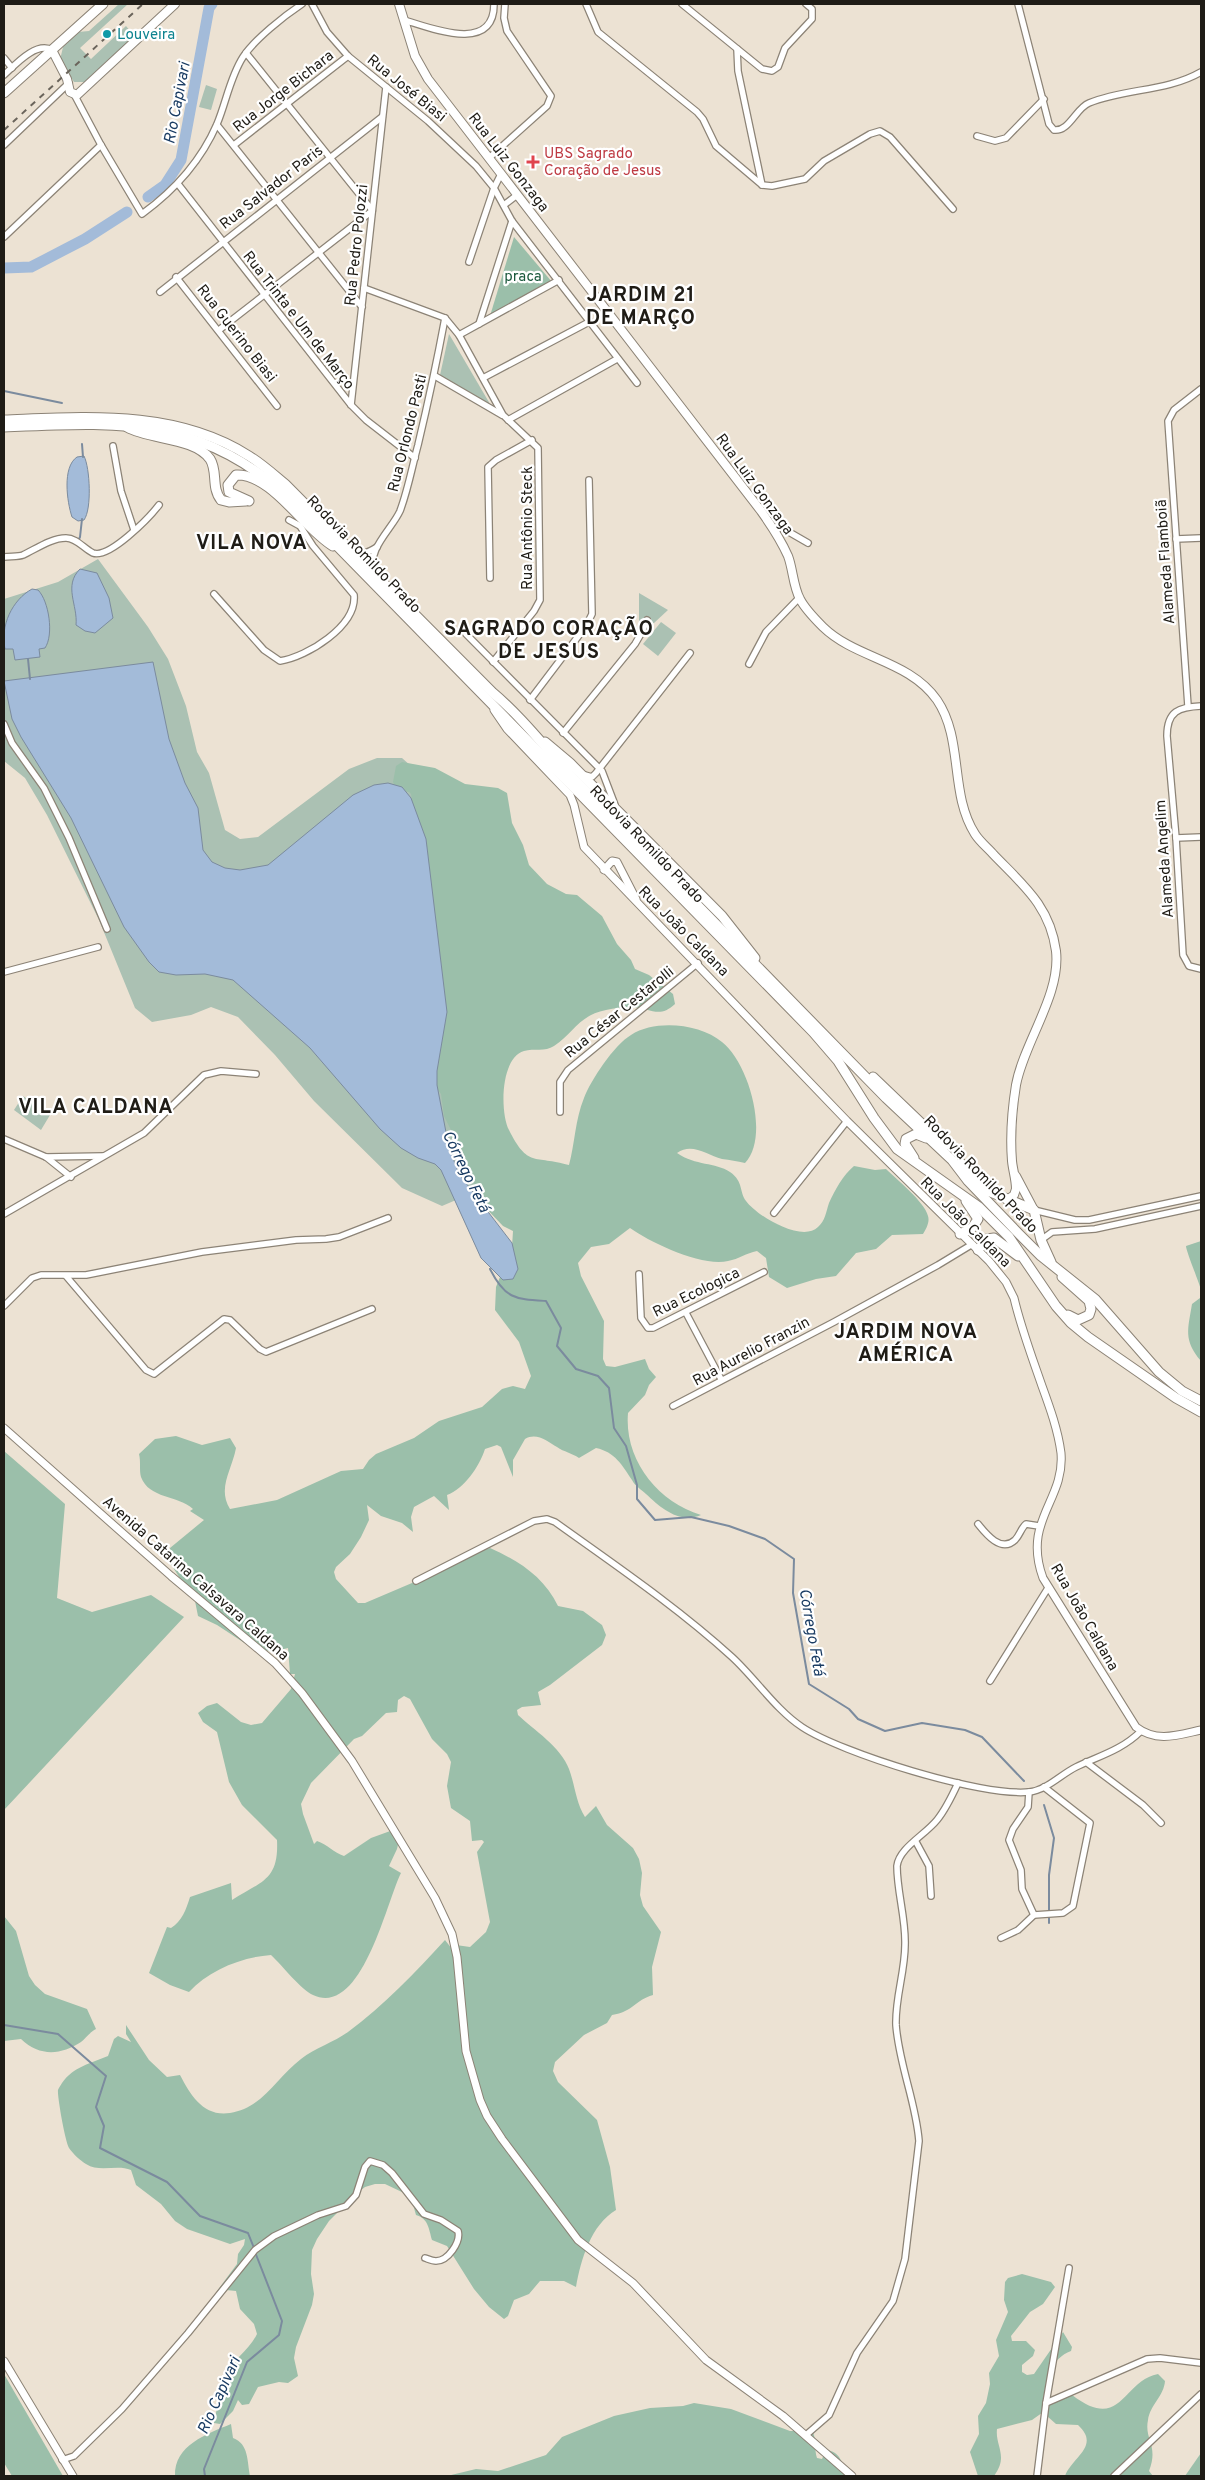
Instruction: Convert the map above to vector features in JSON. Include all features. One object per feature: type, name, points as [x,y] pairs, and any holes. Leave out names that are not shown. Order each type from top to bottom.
[{"type":"main road","points":[[4,93],[103,4]]},
{"type":"main road","points":[[52,50],[74,87],[91,82],[175,4]]},
{"type":"main road","name":"Rua Luiz Gonzaga","points":[[399,4],[420,68],[774,529],[787,555],[799,598],[811,614],[833,636],[862,652],[900,668],[912,676],[936,699],[951,733],[962,808],[975,835],[1022,881],[1046,915],[1057,961],[1054,982],[1016,1084],[1012,1123],[1016,1192],[1008,1200]]},
{"type":"main road","name":"Rodovia Romildo Prado","points":[[4,420],[113,417],[152,422],[183,429],[225,444],[248,456],[285,484],[492,692],[521,717],[526,728],[575,780],[886,1098],[956,1161],[968,1181],[1019,1234],[1041,1256],[1051,1262],[1095,1299],[1159,1372],[1182,1390],[1201,1401]]},
{"type":"main road","points":[[124,425],[137,433],[182,443],[203,451],[211,461],[216,493],[224,501],[249,500],[229,492],[228,485],[236,475],[257,480],[288,506],[321,539],[343,552]]},
{"type":"main road","name":"Rodovia Romildo Prado","points":[[4,427],[124,425],[183,435],[232,455],[280,488],[829,1050],[848,1075],[874,1118],[897,1149],[909,1159],[958,1190],[979,1207],[1009,1237],[1052,1299],[1071,1322],[1088,1337],[1176,1398],[1201,1412]]},
{"type":"main road","points":[[521,717],[722,916],[770,973],[872,1076],[935,1135],[956,1161]]},
{"type":"main road","points":[[960,1234],[972,1228],[978,1219],[958,1190],[916,1161],[907,1149],[905,1141],[911,1134],[924,1136],[956,1161],[988,1191],[1034,1210],[1042,1240],[1051,1262],[1066,1282],[1089,1301],[1091,1309],[1084,1318],[1075,1319],[1052,1299],[1018,1257],[997,1238],[987,1239],[974,1247]]},
{"type":"main road","name":"Rua Luiz Gonzaga","points":[[1014,1172],[1034,1210]]},
{"type":"street","points":[[4,145],[74,87],[101,146],[142,214],[178,184],[203,150],[216,125],[239,64],[246,53],[302,4]]},
{"type":"street","name":"Rua José Biasi","points":[[312,4],[327,32],[348,56],[455,144],[494,188],[512,221],[559,280],[588,322],[637,383]]},
{"type":"street","points":[[404,20],[453,34],[469,34],[486,27],[492,19],[494,4]]},
{"type":"street","points":[[489,158],[547,106],[551,96],[507,31],[504,18],[505,4]]},
{"type":"street","points":[[586,4],[598,32],[700,115],[716,146],[762,185],[772,186],[805,179],[824,161],[870,134],[880,131],[890,137],[953,209]]},
{"type":"street","points":[[682,4],[765,70],[775,70],[780,65],[785,48],[812,18],[812,9],[806,4]]},
{"type":"street","points":[[1018,4],[1051,128],[1060,130],[1087,104],[1127,93],[1175,85],[1201,72]]},
{"type":"street","points":[[4,75],[39,48],[47,47],[52,50]]},
{"type":"street","points":[[737,48],[738,72],[762,185]]},
{"type":"street","points":[[219,330],[372,210],[331,156],[246,53]]},
{"type":"street","name":"Rua Jorge Bichara","points":[[234,145],[348,56]]},
{"type":"street","points":[[4,58],[12,68]]},
{"type":"street","name":"Rua Pedro Polozzi","points":[[351,405],[386,87]]},
{"type":"street","points":[[977,136],[995,141],[1006,138],[1044,99]]},
{"type":"street","name":"Rua Salvador Paris","points":[[160,292],[176,277],[382,117]]},
{"type":"street","points":[[216,125],[234,145],[362,307]]},
{"type":"street","points":[[4,237],[101,146]]},
{"type":"street","points":[[469,262],[494,188],[501,174]]},
{"type":"street","name":"Rua Trinta e Um de Março","points":[[178,184],[351,405],[366,420],[415,458]]},
{"type":"street","points":[[504,205],[517,195]]},
{"type":"street","points":[[479,324],[512,221]]},
{"type":"street","name":"Rua Guerino Biasi","points":[[176,277],[277,406]]},
{"type":"street","points":[[459,335],[559,280]]},
{"type":"street","points":[[364,288],[445,318],[459,335],[506,418]]},
{"type":"street","name":"Rua Orlondo Pasti","points":[[377,547],[399,512],[415,458],[435,376],[445,318]]},
{"type":"street","points":[[483,378],[588,322]]},
{"type":"street","points":[[506,418],[618,359]]},
{"type":"street","points":[[435,376],[506,418],[532,440],[496,460],[488,468],[490,578]]},
{"type":"street","name":"Alameda Flamboiã","points":[[1188,706],[1168,429],[1169,415],[1201,389]]},
{"type":"street","name":"Rua Antônio Steck","points":[[493,662],[534,611],[540,600],[539,455],[538,448],[532,440]]},
{"type":"street","points":[[113,446],[121,491],[134,530]]},
{"type":"street","points":[[530,700],[586,626],[592,614],[589,480]]},
{"type":"street","points":[[285,484],[354,551],[360,554],[366,553],[377,547]]},
{"type":"street","points":[[4,557],[22,555],[32,549],[66,538],[73,540],[95,554],[102,554],[110,550],[151,516],[159,505]]},
{"type":"street","points":[[214,594],[264,650],[280,661],[310,649],[336,633],[354,608],[354,595],[313,546],[300,526],[289,520]]},
{"type":"street","points":[[774,529],[782,528],[808,543]]},
{"type":"street","points":[[1176,538],[1201,538]]},
{"type":"street","points":[[377,547],[373,568],[377,576]]},
{"type":"street","points":[[749,664],[766,632],[799,598]]},
{"type":"street","points":[[563,733],[638,638],[646,620]]},
{"type":"street","points":[[466,634],[599,768],[604,774],[607,787],[618,811]]},
{"type":"street","points":[[580,774],[592,777],[690,653]]},
{"type":"street","name":"Rua João Caldana","points":[[487,699],[506,729],[570,795],[584,847],[604,870],[698,963],[847,1121],[1002,1277],[1014,1298],[1054,1420],[1061,1453],[1057,1479],[1040,1526],[1036,1553],[1038,1563],[1048,1588],[1130,1719],[1141,1731]]},
{"type":"street","points":[[1188,706],[1201,706]]},
{"type":"street","name":"Alameda Angelim","points":[[1188,706],[1174,713],[1169,718],[1167,736],[1176,838],[1183,955],[1189,966],[1201,969]]},
{"type":"street","points":[[4,724],[12,743],[44,788],[69,838],[107,929]]},
{"type":"street","points":[[1176,838],[1201,837]]},
{"type":"street","points":[[604,870],[612,861],[617,862],[640,907]]},
{"type":"street","points":[[4,972],[98,947]]},
{"type":"street","name":"Rua César Cestarolli","points":[[560,1112],[560,1082],[568,1070],[698,963]]},
{"type":"street","points":[[4,1214],[144,1133],[163,1117],[204,1075],[221,1072],[256,1074]]},
{"type":"street","points":[[774,1214],[847,1121]]},
{"type":"street","points":[[4,1139],[46,1157],[71,1176]]},
{"type":"street","points":[[46,1157],[105,1156]]},
{"type":"street","points":[[1034,1210],[1075,1220],[1089,1220],[1201,1196]]},
{"type":"street","points":[[1042,1240],[1052,1232],[1095,1229],[1201,1206]]},
{"type":"street","points":[[4,1306],[32,1278],[41,1275],[66,1276],[212,1251],[296,1240],[339,1237],[388,1218]]},
{"type":"street","name":"Rua Aurelio Franzin","points":[[673,1406],[974,1247]]},
{"type":"street","name":"Rua Ecologica","points":[[639,1274],[642,1318],[648,1328],[653,1328],[764,1272]]},
{"type":"street","points":[[66,1276],[146,1370],[154,1374],[224,1320],[230,1320],[260,1349],[266,1352],[372,1309]]},
{"type":"street","points":[[686,1313],[721,1379]]},
{"type":"street","name":"Avenida Catarina Calsavara Caldana","points":[[4,1428],[171,1576],[268,1657],[302,1693],[352,1761],[435,1898],[452,1934],[457,1957],[466,2051],[480,2100],[497,2131],[578,2240],[633,2283],[706,2360],[806,2435],[852,2476]]},
{"type":"street","points":[[416,1582],[534,1521],[547,1519],[555,1522],[676,1609],[732,1658],[800,1725],[857,1752],[958,1783],[1029,1792],[1044,1788],[1086,1762],[1125,1746],[1141,1731],[1160,1737],[1201,1730]]},
{"type":"street","points":[[978,1524],[994,1541],[1002,1544],[1015,1540],[1026,1524],[1040,1526]]},
{"type":"street","points":[[990,1681],[1048,1588]]},
{"type":"street","points":[[1086,1762],[1143,1805],[1161,1823]]},
{"type":"street","points":[[806,2435],[829,2415],[857,2353],[893,2301],[905,2259],[919,2157],[919,2141],[918,2126],[896,2024],[897,2003],[906,1943],[897,1866],[900,1854],[916,1842],[937,1820],[958,1783]]},
{"type":"street","points":[[1001,1938],[1018,1930],[1034,1915],[1063,1913],[1071,1909],[1091,1827],[1087,1819],[1044,1788]]},
{"type":"street","points":[[1029,1792],[1028,1807],[1013,1829],[1009,1840],[1021,1870],[1022,1889],[1034,1915]]},
{"type":"street","points":[[916,1842],[929,1866],[931,1896]]},
{"type":"street","points":[[62,2460],[74,2456],[122,2409],[188,2333],[254,2250],[274,2236],[318,2215],[346,2206],[356,2195],[365,2167],[370,2161],[383,2165],[392,2173],[424,2214],[441,2220],[458,2231],[459,2238],[455,2246],[442,2259],[433,2261],[424,2258]]},
{"type":"street","points":[[1037,2476],[1046,2403],[1069,2268]]},
{"type":"street","points":[[1046,2403],[1147,2360],[1160,2358],[1201,2364]]},
{"type":"street","points":[[4,2361],[73,2476]]},
{"type":"street","points":[[1114,2476],[1201,2394]]},
{"type":"green space","points":[[119,4],[128,4],[80,48],[91,59],[126,26],[136,38],[87,82],[74,82],[60,60],[63,47],[78,32],[89,31]]},
{"type":"green space","points":[[206,85],[217,89],[211,110],[199,107]]},
{"type":"green space","name":"praca","points":[[514,237],[552,282],[490,316]]},
{"type":"green space","points":[[449,334],[490,404],[440,375]]},
{"type":"green space","points":[[98,559],[148,627],[168,659],[186,706],[197,752],[209,773],[225,830],[240,839],[258,837],[349,769],[377,758],[402,758],[430,783],[484,1188],[442,1206],[402,1188],[314,1101],[275,1055],[238,1017],[211,1007],[191,1015],[152,1022],[135,1008],[99,920],[47,815],[25,778],[4,761],[4,599],[58,582]]},
{"type":"green space","points":[[639,593],[668,610],[654,623],[639,624]]},
{"type":"green space","points":[[661,622],[676,633],[658,656],[643,644]]},
{"type":"green space","points":[[402,762],[435,768],[465,784],[498,788],[507,793],[512,823],[523,845],[529,865],[547,884],[566,894],[577,895],[602,916],[617,944],[631,960],[635,969],[649,975],[673,994],[675,1004],[664,1011],[655,1012],[629,1007],[597,1012],[583,1020],[554,1046],[547,1049],[524,1051],[516,1056],[510,1064],[506,1075],[503,1099],[506,1122],[521,1150],[533,1158],[569,1165],[584,1098],[597,1073],[617,1047],[631,1035],[641,1030],[665,1025],[690,1028],[702,1031],[722,1042],[732,1052],[741,1066],[753,1101],[756,1136],[752,1151],[745,1163],[722,1159],[694,1149],[683,1150],[677,1153],[691,1160],[730,1172],[737,1179],[744,1198],[752,1207],[769,1220],[791,1230],[811,1231],[820,1225],[837,1188],[854,1166],[875,1170],[886,1169],[922,1204],[926,1210],[928,1221],[923,1234],[892,1235],[876,1249],[856,1253],[836,1276],[816,1279],[787,1288],[769,1277],[766,1258],[757,1251],[728,1261],[705,1260],[663,1247],[630,1228],[609,1244],[591,1247],[578,1263],[581,1276],[604,1321],[603,1359],[606,1366],[615,1367],[645,1359],[649,1369],[656,1377],[649,1385],[645,1395],[628,1413],[628,1430],[638,1462],[646,1476],[670,1500],[685,1509],[701,1515],[693,1517],[678,1516],[664,1509],[635,1484],[613,1456],[603,1450],[596,1448],[579,1458],[538,1437],[525,1439],[513,1460],[513,1477],[501,1447],[497,1445],[485,1449],[479,1463],[465,1483],[447,1495],[449,1510],[434,1496],[414,1507],[411,1517],[413,1532],[402,1523],[381,1516],[367,1505],[369,1520],[361,1537],[350,1554],[336,1567],[334,1572],[336,1579],[358,1603],[365,1603],[412,1583],[445,1563],[490,1548],[511,1558],[530,1571],[546,1587],[558,1606],[583,1611],[602,1625],[606,1635],[602,1645],[538,1692],[541,1705],[522,1707],[517,1710],[518,1715],[560,1753],[569,1769],[585,1817],[596,1806],[607,1825],[633,1848],[639,1859],[642,1873],[640,1895],[643,1906],[661,1932],[652,1967],[653,1995],[625,2011],[612,2015],[607,2023],[584,2035],[555,2062],[553,2071],[558,2082],[597,2120],[610,2167],[616,2210],[607,2216],[594,2234],[584,2254],[576,2287],[564,2281],[540,2281],[529,2294],[514,2300],[508,2316],[504,2319],[489,2307],[474,2289],[447,2246],[432,2240],[426,2221],[416,2215],[412,2201],[404,2193],[385,2184],[365,2187],[329,2221],[312,2250],[311,2274],[314,2294],[312,2305],[296,2347],[294,2358],[298,2376],[288,2383],[279,2382],[258,2387],[249,2404],[242,2405],[238,2400],[233,2411],[220,2424],[214,2423],[214,2420],[224,2378],[231,2366],[257,2334],[254,2324],[240,2309],[236,2291],[226,2290],[214,2300],[217,2291],[237,2264],[238,2254],[244,2245],[245,2239],[230,2244],[187,2229],[175,2221],[161,2204],[136,2185],[131,2170],[126,2168],[91,2167],[79,2159],[67,2144],[60,2109],[59,2088],[66,2078],[77,2069],[108,2056],[114,2039],[118,2036],[131,2042],[126,2034],[126,2025],[149,2060],[167,2077],[180,2075],[199,2103],[213,2112],[230,2113],[242,2110],[261,2098],[301,2059],[343,2036],[361,2022],[399,1988],[445,1940],[452,1949],[456,1945],[470,1947],[486,1932],[490,1922],[477,1852],[484,1842],[482,1840],[472,1841],[470,1821],[451,1808],[447,1786],[451,1762],[447,1754],[432,1739],[410,1699],[404,1696],[398,1700],[397,1712],[386,1713],[362,1736],[354,1739],[311,1783],[301,1804],[314,1844],[317,1841],[321,1842],[344,1856],[371,1838],[393,1830],[400,1836],[397,1849],[389,1866],[401,1873],[380,1930],[359,1974],[345,1989],[330,1997],[313,1995],[308,1992],[271,1955],[260,1956],[227,1966],[206,1977],[189,1992],[170,1985],[149,1973],[167,1927],[171,1928],[181,1919],[190,1897],[231,1883],[232,1900],[266,1878],[275,1864],[277,1854],[277,1840],[242,1805],[229,1782],[217,1732],[203,1722],[198,1713],[207,1706],[217,1703],[241,1722],[251,1725],[262,1723],[291,1689],[295,1674],[290,1674],[288,1648],[272,1652],[246,1644],[217,1625],[198,1616],[195,1601],[170,1563],[170,1548],[204,1520],[190,1511],[193,1509],[187,1505],[157,1493],[145,1484],[140,1474],[139,1454],[155,1439],[176,1436],[202,1445],[230,1438],[236,1448],[225,1486],[226,1501],[230,1509],[277,1500],[341,1471],[363,1469],[376,1454],[414,1438],[439,1421],[482,1407],[502,1389],[513,1386],[525,1389],[531,1376],[519,1342],[495,1310],[496,1287],[512,1247],[513,1231],[503,1226],[480,1202],[472,1179],[452,1144],[451,1130],[444,1116],[441,1094],[431,1081],[419,841],[411,794],[396,790],[393,782],[396,766]]},
{"type":"green space","points":[[23,1096],[50,1115],[41,1130],[14,1110]]},
{"type":"green space","points":[[1201,1241],[1201,1290],[1186,1246]]},
{"type":"green space","points":[[1201,1291],[1201,1361],[1191,1347],[1188,1334],[1192,1304],[1200,1298]]},
{"type":"green space","points":[[4,1451],[65,1504],[57,1598],[92,1612],[151,1595],[184,1617],[4,1810]]},
{"type":"green space","points":[[4,1916],[16,1931],[29,1976],[35,1985],[45,1994],[87,2009],[96,2029],[81,2042],[66,2050],[51,2052],[36,2049],[21,2039],[4,2041]]},
{"type":"green space","points":[[1022,2274],[1051,2282],[1055,2287],[1043,2304],[1030,2312],[1011,2336],[1012,2341],[1026,2341],[1035,2350],[1033,2356],[1022,2365],[1022,2372],[1027,2375],[1034,2374],[1063,2332],[1072,2347],[1071,2351],[1053,2365],[1047,2379],[1045,2402],[1072,2395],[1089,2405],[1101,2409],[1112,2407],[1146,2378],[1158,2374],[1165,2381],[1162,2391],[1149,2415],[1147,2427],[1153,2455],[1149,2471],[1153,2476],[1065,2476],[1083,2451],[1087,2439],[1078,2425],[1056,2424],[1047,2416],[1046,2410],[1032,2420],[997,2429],[1001,2463],[994,2476],[978,2476],[970,2452],[979,2434],[978,2416],[986,2403],[990,2384],[989,2373],[999,2356],[996,2340],[1008,2312],[1004,2300],[1005,2282],[1008,2278]]},
{"type":"green space","points":[[4,2374],[63,2476],[12,2476],[4,2463]]},
{"type":"green space","points":[[694,2403],[731,2409],[790,2431],[812,2431],[817,2458],[822,2459],[826,2450],[835,2453],[840,2459],[847,2476],[447,2476],[476,2469],[498,2471],[546,2455],[562,2437],[614,2416],[650,2408],[683,2406]]},
{"type":"green space","points":[[231,2424],[233,2438],[242,2444],[245,2449],[250,2476],[175,2476],[176,2465],[186,2449],[202,2437]]},
{"type":"green space","points":[[1201,2453],[1201,2476],[1185,2476]]},
{"type":"water","points":[[84,456],[88,470],[89,488],[87,515],[84,520],[78,521],[72,517],[67,485],[69,468],[77,457]]},
{"type":"water","points":[[80,569],[97,573],[109,598],[113,618],[95,633],[85,631],[76,625],[72,582]]},
{"type":"water","points":[[32,589],[38,590],[45,602],[50,627],[48,642],[45,648],[39,649],[40,657],[15,660],[13,649],[5,649],[4,631],[13,607]]},
{"type":"water","points":[[153,662],[169,739],[185,783],[198,808],[203,850],[212,862],[225,868],[240,870],[268,865],[353,795],[374,785],[388,783],[402,787],[411,798],[426,839],[447,1012],[437,1071],[437,1085],[449,1148],[459,1174],[512,1243],[518,1269],[513,1279],[503,1280],[481,1258],[441,1170],[435,1164],[418,1158],[401,1148],[380,1129],[310,1048],[233,980],[205,974],[176,975],[159,972],[149,962],[124,927],[71,818],[12,719],[4,681]]},
{"type":"waterway","name":"Rio Capivari","points":[[148,197],[165,185],[181,160],[209,8],[212,4]]},
{"type":"waterway","name":"Rio Capivari","points":[[4,268],[31,267],[85,239],[127,212]]},
{"type":"waterway","name":"Córrego Fetá","points":[[4,391],[62,403]]},
{"type":"waterway","name":"Córrego Fetá","points":[[82,444],[83,457]]},
{"type":"waterway","name":"Córrego Fetá","points":[[78,541],[82,519]]},
{"type":"waterway","name":"Córrego Fetá","points":[[28,659],[30,679]]},
{"type":"waterway","name":"Córrego Fetá","points":[[490,1269],[495,1279],[512,1296],[546,1301],[561,1328],[557,1346],[576,1369],[598,1376],[609,1388],[614,1428],[626,1446],[637,1485],[637,1499],[655,1520],[691,1517],[729,1526],[765,1539],[794,1559],[793,1593],[809,1684],[849,1709],[858,1719],[885,1731],[922,1723],[965,1730],[982,1737],[1024,1781]]},
{"type":"waterway","name":"Córrego Fetá","points":[[1044,1805],[1054,1838],[1049,1875],[1049,1923]]},
{"type":"waterway","name":"Rio Capivari","points":[[4,2025],[58,2034],[106,2076],[96,2107],[104,2126],[100,2148],[167,2182],[200,2216],[248,2233],[254,2248]]},
{"type":"waterway","name":"Rio Capivari","points":[[205,2476],[204,2469],[247,2362],[279,2335],[282,2321],[255,2252]]},
{"type":"railway","points":[[4,130],[143,4]]},
{"type":"place","name":"Louveira","points":[[107,34]]},
{"type":"place","name":"UBS Sagrado Coração de Jesus","points":[[533,162]]},
{"type":"district","name":"JARDIM 21 DE MARÇO","points":[[641,306]]},
{"type":"district","name":"VILA NOVA","points":[[252,542]]},
{"type":"district","name":"SAGRADO CORAÇÃO DE JESUS","points":[[549,640]]},
{"type":"district","name":"VILA CALDANA","points":[[96,1106]]},
{"type":"district","name":"JARDIM NOVA AMÉRICA","points":[[906,1342]]}]
